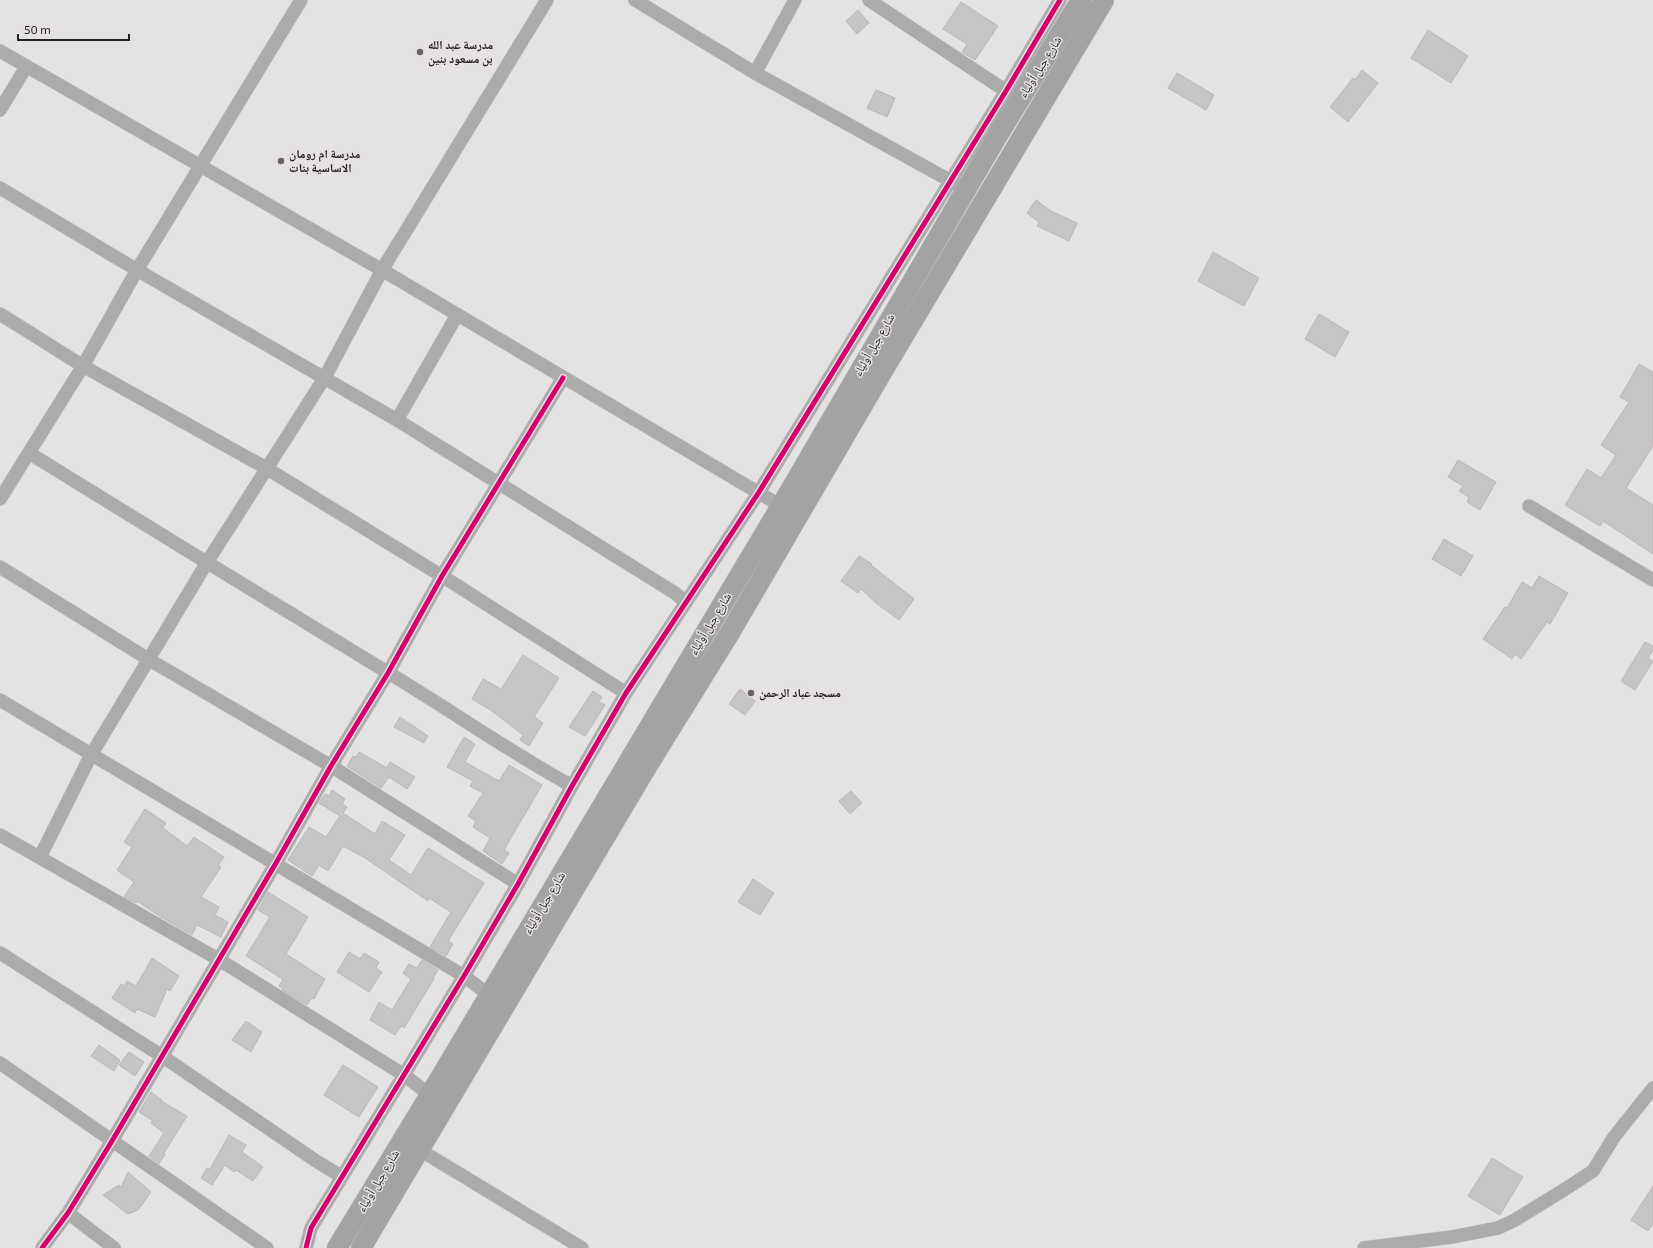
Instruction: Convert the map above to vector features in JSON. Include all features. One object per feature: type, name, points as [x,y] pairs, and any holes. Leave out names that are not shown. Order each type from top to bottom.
[{"type":"main road","name":"شارع جبل أولياء","points":[[337,1248],[430,1095],[781,506],[958,185],[998,135],[1081,0]]},
{"type":"main road","name":"شارع جبل أولياء","points":[[361,1248],[648,765],[731,631],[881,374],[1104,0]]},
{"type":"street","points":[[0,499],[83,366],[137,270],[301,0]]},
{"type":"street","points":[[40,857],[91,755],[206,564],[325,377],[382,270],[547,0]]},
{"type":"street","points":[[635,0],[754,73],[958,185]]},
{"type":"street","points":[[754,73],[795,0]]},
{"type":"street","points":[[869,0],[1006,91]]},
{"type":"street","points":[[306,1248],[311,1228],[341,1176],[464,976],[626,693],[759,492],[958,185],[1006,91],[1060,0]]},
{"type":"street","points":[[0,51],[382,270],[781,506]]},
{"type":"street","points":[[0,110],[26,67]]},
{"type":"street","points":[[0,188],[137,270],[398,420],[675,593],[686,603]]},
{"type":"street","points":[[0,314],[83,366],[266,468],[442,576],[626,693]]},
{"type":"street","points":[[398,420],[457,315]]},
{"type":"street","points":[[42,1248],[68,1213],[112,1141],[276,863],[331,766],[388,673],[442,576],[563,378]]},
{"type":"street","points":[[29,453],[206,564],[572,786]]},
{"type":"street","points":[[1529,506],[1653,580]]},
{"type":"street","points":[[0,567],[148,660],[331,766],[518,884]]},
{"type":"street","points":[[0,700],[464,976],[489,996]]},
{"type":"street","points":[[0,835],[218,959],[404,1075],[430,1095]]},
{"type":"street","points":[[0,953],[162,1056],[316,1161],[341,1176]]},
{"type":"street","points":[[0,1063],[267,1248]]},
{"type":"street","points":[[1364,1248],[1452,1237],[1498,1228],[1515,1220],[1570,1186],[1592,1170],[1614,1137],[1653,1088]]},
{"type":"street","points":[[420,1150],[582,1248]]},
{"type":"street","points":[[68,1213],[114,1248]]},
{"type":"building","points":[[961,2],[998,26],[975,60],[962,52],[967,44],[943,29]]},
{"type":"building","points":[[858,10],[869,23],[857,34],[846,21]]},
{"type":"building","points":[[1428,30],[1468,56],[1451,83],[1411,58]]},
{"type":"building","points":[[1362,70],[1378,83],[1348,122],[1330,107],[1353,78],[1355,80]]},
{"type":"building","points":[[1177,73],[1214,95],[1206,110],[1168,88]]},
{"type":"building","points":[[876,90],[895,98],[887,117],[867,108]]},
{"type":"building","points":[[1036,200],[1051,211],[1077,223],[1069,241],[1037,226],[1039,222],[1027,213]]},
{"type":"building","points":[[1213,252],[1259,278],[1244,306],[1198,281]]},
{"type":"building","points":[[1319,314],[1349,332],[1335,357],[1305,339]]},
{"type":"building","points":[[1639,364],[1653,372],[1653,446],[1626,488],[1653,505],[1653,554],[1603,521],[1600,526],[1565,505],[1587,469],[1601,478],[1616,455],[1601,445],[1629,402],[1620,397]]},
{"type":"building","points":[[1458,460],[1496,482],[1480,510],[1467,502],[1469,497],[1459,491],[1463,486],[1448,477]]},
{"type":"building","points":[[1444,539],[1473,556],[1461,576],[1432,559]]},
{"type":"building","points":[[859,556],[872,564],[871,565],[914,599],[899,620],[876,603],[861,589],[858,593],[841,581]]},
{"type":"building","points":[[1539,576],[1568,593],[1550,624],[1547,622],[1521,659],[1515,654],[1512,659],[1483,639],[1505,607],[1507,608],[1522,582],[1532,588]]},
{"type":"building","points":[[1645,642],[1653,646],[1653,650],[1648,658],[1653,661],[1635,690],[1621,681]]},
{"type":"building","points":[[523,655],[559,678],[534,717],[543,723],[529,746],[520,740],[523,735],[492,711],[472,699],[483,679],[501,689]]},
{"type":"building","points":[[740,689],[755,701],[745,715],[729,704]]},
{"type":"building","points":[[593,691],[602,697],[599,702],[605,705],[585,736],[569,727]]},
{"type":"building","points":[[400,717],[428,736],[424,743],[394,727]]},
{"type":"building","points":[[464,737],[475,744],[465,762],[499,781],[509,765],[542,785],[504,850],[509,853],[502,864],[483,851],[490,838],[473,827],[476,821],[468,816],[483,793],[470,786],[473,781],[447,767]]},
{"type":"building","points":[[359,752],[387,768],[390,762],[415,777],[407,789],[389,777],[381,788],[347,766],[353,756],[356,757]]},
{"type":"building","points":[[332,790],[345,799],[342,804],[347,807],[343,813],[375,834],[382,821],[405,835],[389,860],[411,875],[428,848],[484,883],[448,941],[453,944],[446,956],[430,947],[451,912],[429,898],[428,901],[365,858],[343,846],[328,871],[319,865],[312,876],[288,860],[309,827],[326,837],[340,816],[319,803],[325,794],[329,796]]},
{"type":"building","points":[[851,791],[862,803],[850,814],[839,801]]},
{"type":"building","points":[[145,809],[166,823],[163,828],[187,846],[194,837],[224,857],[218,865],[221,867],[201,897],[219,907],[215,915],[228,922],[221,937],[197,925],[192,935],[137,901],[136,903],[124,897],[134,882],[117,870],[132,847],[124,842]]},
{"type":"building","points":[[753,879],[774,893],[760,915],[738,902]]},
{"type":"building","points":[[268,892],[308,917],[286,954],[325,979],[314,999],[311,998],[307,1005],[282,990],[283,989],[279,986],[283,980],[281,978],[246,956],[270,917],[258,910]]},
{"type":"building","points":[[349,952],[360,959],[364,953],[379,962],[376,968],[382,972],[369,992],[337,972]]},
{"type":"building","points":[[152,958],[179,976],[170,991],[167,989],[155,1017],[137,1009],[135,1013],[112,998],[121,984],[124,986],[127,981],[136,986]]},
{"type":"building","points":[[422,960],[438,970],[404,1028],[401,1026],[395,1035],[370,1020],[379,1002],[392,1010],[411,979],[403,973],[409,964],[417,968]]},
{"type":"building","points":[[246,1021],[262,1032],[251,1052],[232,1040]]},
{"type":"building","points":[[99,1045],[120,1060],[114,1071],[91,1056]]},
{"type":"building","points":[[129,1052],[144,1062],[135,1076],[119,1065]]},
{"type":"building","points":[[343,1065],[378,1087],[359,1117],[324,1095]]},
{"type":"building","points":[[151,1092],[162,1100],[161,1101],[187,1116],[164,1153],[165,1154],[159,1164],[149,1156],[164,1133],[151,1123],[153,1121],[139,1112]]},
{"type":"building","points":[[229,1135],[246,1145],[242,1152],[263,1167],[253,1181],[236,1170],[234,1172],[225,1165],[212,1185],[201,1178],[207,1168],[210,1169]]},
{"type":"building","points":[[1492,1158],[1523,1177],[1500,1215],[1468,1196]]},
{"type":"building","points":[[128,1172],[151,1192],[138,1210],[128,1214],[103,1195],[119,1185],[121,1187]]},
{"type":"building","points":[[1653,1186],[1653,1224],[1648,1231],[1631,1220]]},
{"type":"cycle path","points":[[306,1248],[311,1228],[464,976],[626,693],[759,492],[1006,91],[1060,0]]},
{"type":"cycle path","points":[[42,1248],[68,1213],[112,1141],[276,863],[331,766],[388,673],[442,576],[563,378]]},
{"type":"place","name":"مدرسة عبد الله بن مسعود بنين","points":[[420,52]]},
{"type":"place","name":"مدرسة ام رومان الاساسية بنات","points":[[281,161]]},
{"type":"place","name":"مسجد عباد الرحمن","points":[[751,693]]}]
